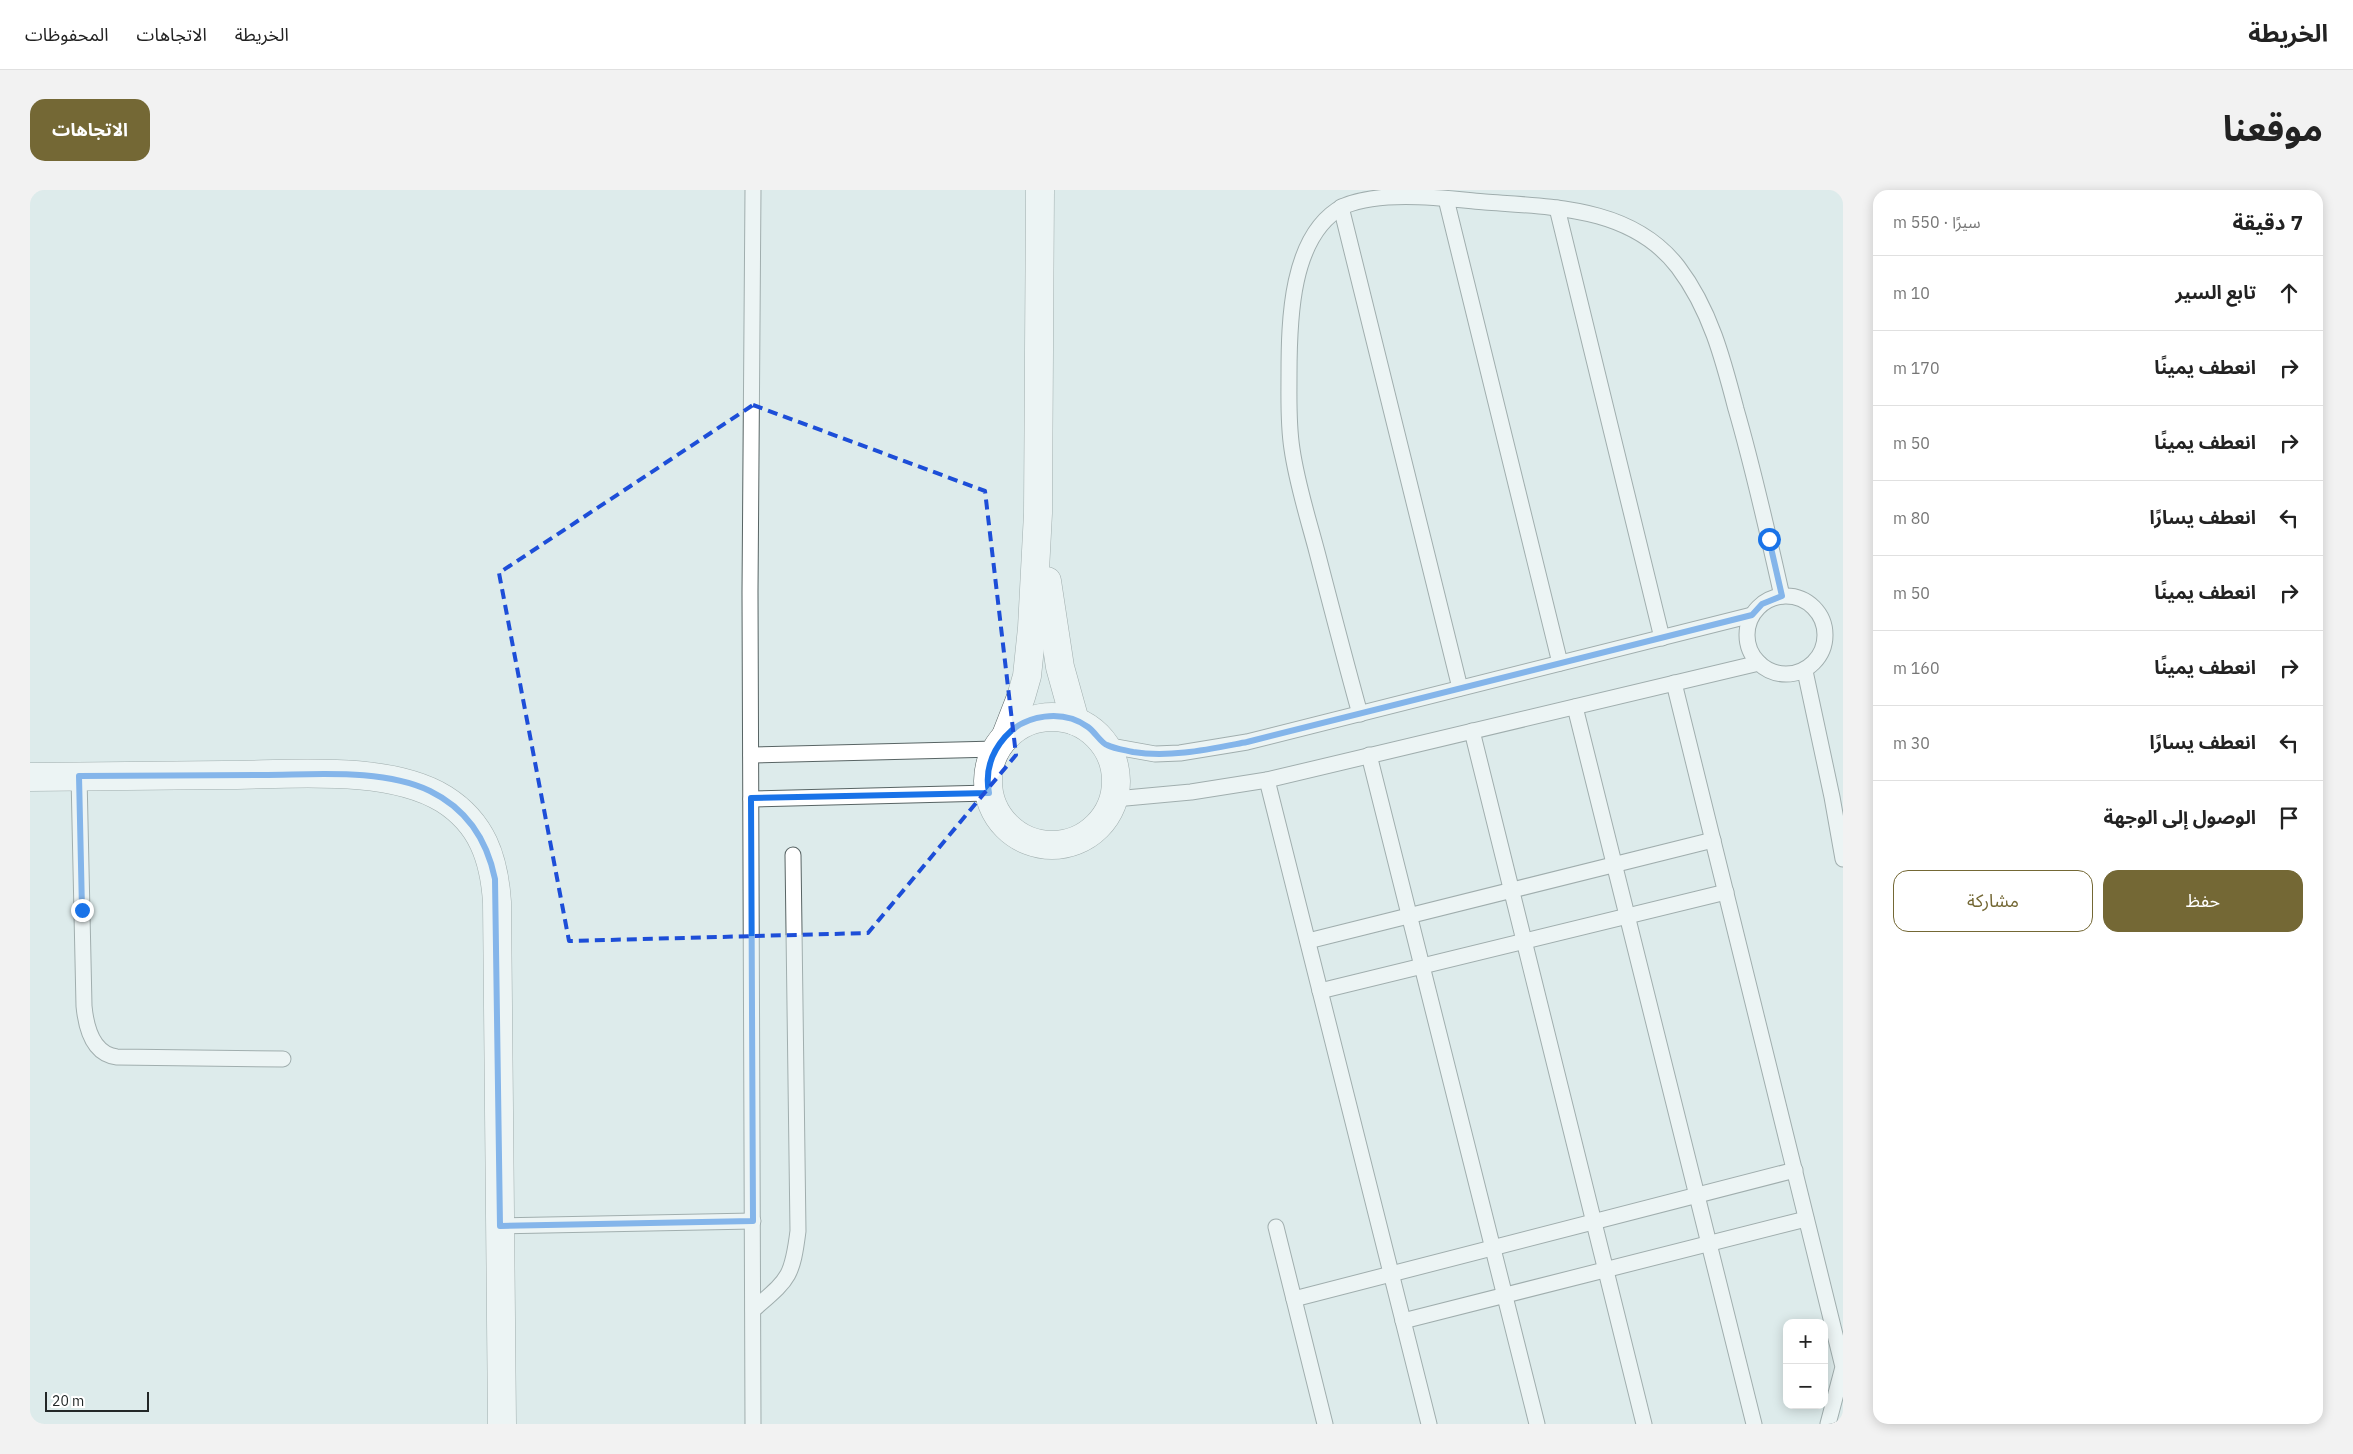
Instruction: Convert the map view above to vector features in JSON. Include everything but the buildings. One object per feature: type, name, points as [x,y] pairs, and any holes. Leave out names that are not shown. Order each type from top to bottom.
[{"type":"street","points":[[1000,743],[1012,730],[1030,720],[1049,716],[1069,718],[1088,727],[1105,745],[1112,758],[1117,778],[1115,799],[1106,817],[1092,832],[1075,842],[1055,846],[1034,844],[1016,835],[1001,822],[991,804],[987,784],[990,763],[1022,697],[1027,676],[1032,628],[1038,513],[1040,190]]},
{"type":"street","points":[[1038,513],[1060,667],[1075,721]]},
{"type":"street","points":[[30,777],[358,775],[412,784],[430,791],[458,809],[472,823],[482,838],[491,860],[497,902],[502,1424]]},
{"type":"lane","points":[[753,190],[751,755],[753,1424]]},
{"type":"lane","points":[[1360,714],[1296,472],[1289,420],[1289,341],[1293,301],[1299,271],[1317,229],[1326,218],[1340,207],[1355,200],[1387,194],[1556,208],[1597,215],[1619,222],[1640,233],[1661,248],[1690,284],[1707,316],[1718,344],[1751,462],[1782,596]]},
{"type":"lane","points":[[1446,199],[1560,663]]},
{"type":"lane","points":[[1340,207],[1460,688]]},
{"type":"lane","points":[[1556,208],[1662,638]]},
{"type":"lane","points":[[1782,596],[1803,599],[1815,608],[1823,621],[1826,635],[1824,649],[1816,662],[1805,671],[1791,675],[1776,674],[1763,667],[1753,657],[1747,643],[1747,629],[1752,615],[1762,604],[1782,596]]},
{"type":"lane","points":[[1105,745],[1140,752],[1180,753],[1247,742],[1752,615]]},
{"type":"lane","points":[[1115,799],[1191,792],[1267,780],[1759,662]]},
{"type":"lane","points":[[1805,671],[1832,797],[1843,859]]},
{"type":"lane","points":[[1674,683],[1843,1367],[1828,1424]]},
{"type":"lane","points":[[1575,707],[1754,1424]]},
{"type":"lane","points":[[1472,731],[1644,1424]]},
{"type":"lane","points":[[751,755],[1000,743]]},
{"type":"lane","points":[[1369,755],[1537,1424]]},
{"type":"lane","points":[[79,776],[84,1006],[87,1028],[99,1049],[108,1056],[116,1057],[283,1059]]},
{"type":"lane","points":[[1267,780],[1429,1424]]},
{"type":"lane","points":[[751,798],[989,793]]},
{"type":"lane","points":[[1308,941],[1713,840]]},
{"type":"lane","points":[[753,1310],[783,1284],[791,1272],[798,1231],[793,855]]},
{"type":"lane","points":[[1320,991],[1726,892]]},
{"type":"lane","points":[[1294,1299],[1795,1170]]},
{"type":"lane","points":[[1403,1321],[1806,1219]]},
{"type":"lane","points":[[500,1226],[753,1221]]},
{"type":"lane","points":[[1276,1228],[1325,1424]]},
{"type":"highlighted area","points":[[753,405],[985,491],[1016,755],[868,933],[569,941],[499,573]]},
{"type":"route","points":[[82,910],[79,776],[358,775],[412,784],[430,791],[458,809],[472,823],[482,838],[491,860],[495,879],[497,902],[500,1226],[753,1221],[751,798],[989,793],[987,784],[990,763],[998,745],[1012,730],[1030,720],[1049,716],[1069,718],[1088,727],[1103,740],[1105,745],[1133,752],[1155,754],[1210,749],[1247,742],[1752,615],[1762,604],[1775,597],[1782,596],[1769,539]]}]
